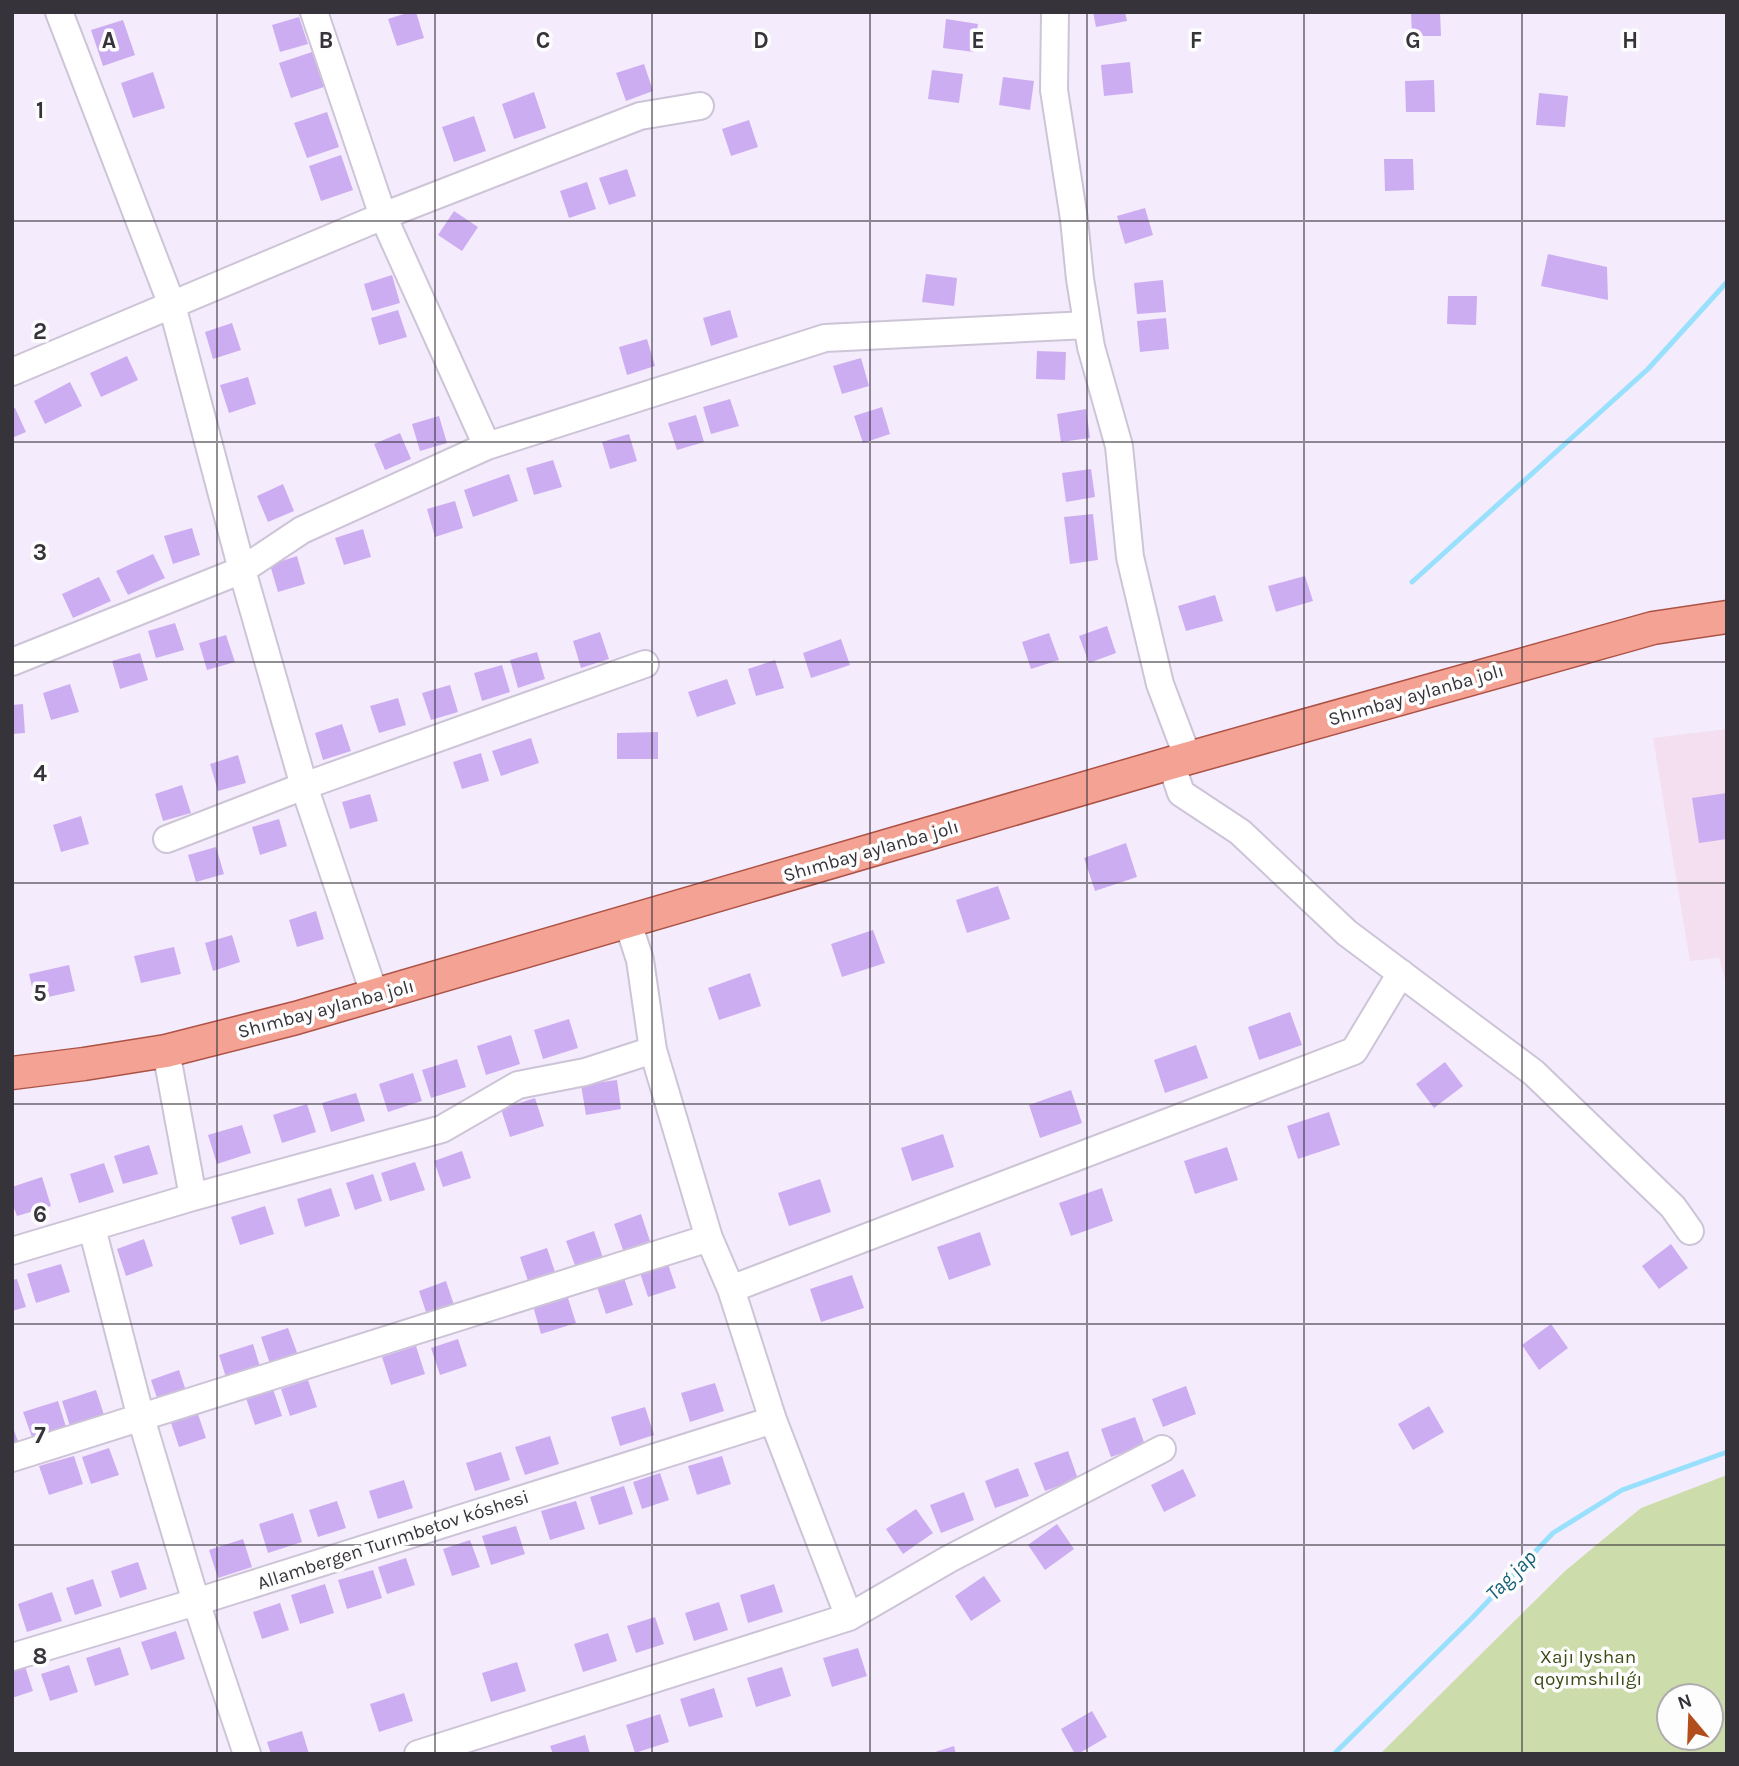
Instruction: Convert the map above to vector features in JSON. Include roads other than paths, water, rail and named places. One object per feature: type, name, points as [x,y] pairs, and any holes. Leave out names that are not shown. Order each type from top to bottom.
[{"type":"main road","name":"Shımbay aylanba jolı","points":[[12,1073],[166,1052],[375,996],[1179,761],[1653,628],[1727,617]]},
{"type":"street","points":[[59,12],[172,305],[242,570],[304,786],[375,996]]},
{"type":"street","points":[[314,12],[383,216],[487,446]]},
{"type":"street","points":[[1055,12],[1054,90],[1087,325],[1119,446],[1130,557],[1179,761],[1181,793],[1240,832],[1347,933],[1534,1073],[1672,1207],[1690,1231]]},
{"type":"street","points":[[12,372],[383,216],[640,116],[700,106]]},
{"type":"street","points":[[12,662],[242,570],[302,530],[487,446],[825,338],[1087,325]]},
{"type":"street","points":[[167,839],[304,786],[645,664]]},
{"type":"street","points":[[628,923],[640,960],[653,1050],[709,1238],[731,1289],[774,1420],[849,1616]]},
{"type":"street","points":[[731,1289],[1354,1051],[1401,973]]},
{"type":"street","points":[[12,1251],[193,1197],[442,1129],[518,1085],[585,1072],[653,1050]]},
{"type":"street","points":[[166,1052],[193,1197]]},
{"type":"street","points":[[92,1228],[141,1418],[196,1602],[247,1754]]},
{"type":"street","points":[[12,1458],[709,1238]]},
{"type":"street","name":"Allambergen Turımbetov kóshesi","points":[[12,1657],[196,1602],[774,1420]]},
{"type":"street","points":[[418,1754],[849,1616],[948,1559],[1163,1449]]},
{"type":"waterway","points":[[1412,582],[1648,369],[1727,282]]},
{"type":"waterway","name":"Tag jap","points":[[1334,1754],[1472,1618],[1553,1533],[1622,1490],[1727,1452]]},
{"type":"park label","name":"Xajı Iyshan qoyımshılıǵı","points":[[1588,1668]]}]
